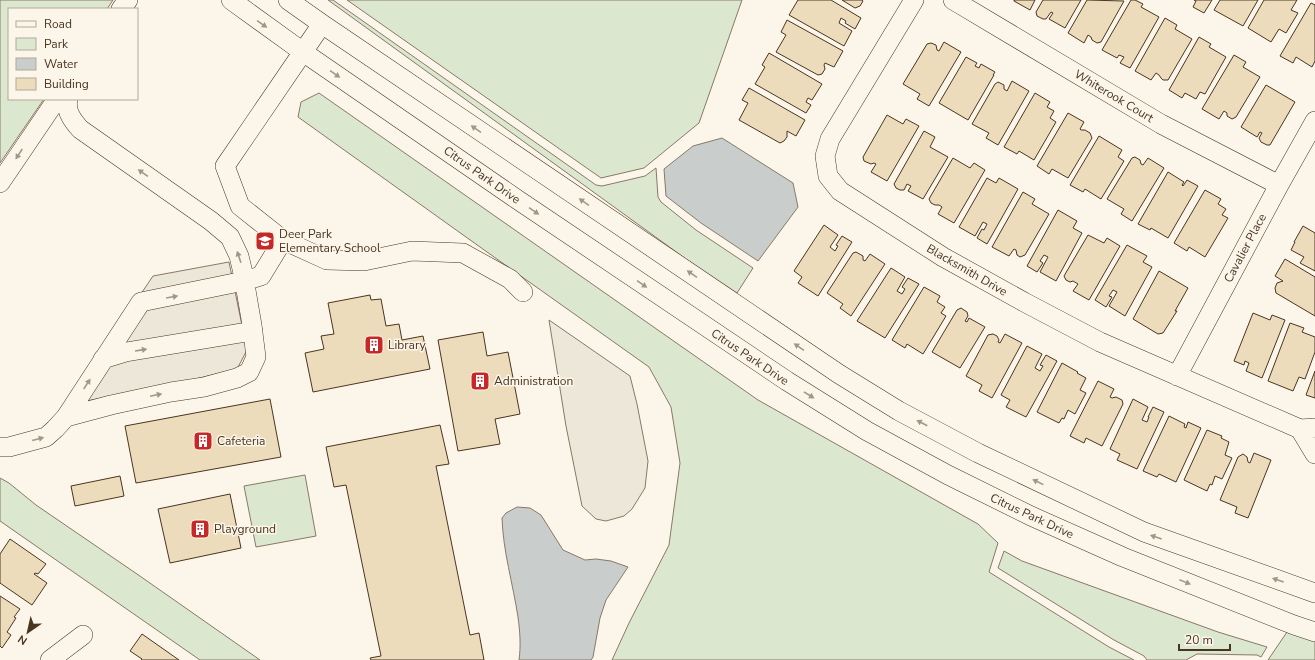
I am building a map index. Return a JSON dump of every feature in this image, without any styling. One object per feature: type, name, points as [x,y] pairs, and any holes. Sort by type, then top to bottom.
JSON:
[{"type":"street","points":[[122,8],[128,0]]},
{"type":"street","name":"Citrus Park Drive","points":[[231,0],[302,52],[709,329],[787,381],[867,431],[948,475],[1031,516],[1130,560],[1315,632]]},
{"type":"street","points":[[288,0],[839,374],[899,411],[978,453],[1144,532],[1315,593]]},
{"type":"street","name":"Blacksmith Drive","points":[[914,0],[830,138],[825,156],[828,176],[840,191],[943,257],[1100,342],[1177,376],[1308,429],[1315,454]]},
{"type":"street","name":"Whiterook Court","points":[[953,0],[1161,124],[1279,185]]},
{"type":"street","points":[[322,24],[225,166],[240,206],[283,240],[327,260],[364,261],[412,251],[463,253],[510,279],[523,292]]},
{"type":"street","points":[[0,183],[56,100]]},
{"type":"street","points":[[66,417],[110,405],[171,392],[204,387],[237,378],[249,372],[256,358],[253,331],[239,256],[230,237],[211,221],[80,129],[71,119],[67,104],[68,100]]},
{"type":"street","points":[[36,130],[51,121],[105,146]]},
{"type":"street","name":"Cavalier Place","points":[[1177,376],[1279,185],[1315,122]]},
{"type":"street","points":[[0,446],[8,447],[46,437],[55,429],[66,417],[141,302],[244,281],[261,276],[283,240]]},
{"type":"street","points":[[103,359],[126,352],[253,331]]},
{"type":"street","points":[[50,660],[83,634]]},
{"type":"green space","points":[[0,0],[113,0],[108,8],[8,8],[8,100],[43,100],[0,163]]},
{"type":"green space","points":[[328,0],[333,0],[596,185],[602,186],[645,176],[656,168],[658,197],[661,202],[696,230],[753,268],[737,293],[686,259]]},
{"type":"green space","points":[[347,0],[742,0],[699,123],[644,168],[601,178]]},
{"type":"green space","points":[[319,93],[758,400],[978,524],[998,543],[989,572],[1109,647],[1134,660],[612,660],[669,545],[680,463],[671,407],[649,367],[298,117],[301,102]]},
{"type":"green space","points":[[305,475],[316,536],[256,547],[244,486]]},
{"type":"green space","points":[[0,478],[9,483],[36,505],[260,660],[200,660],[0,521]]},
{"type":"green space","points":[[1004,551],[1022,561],[1218,632],[1267,647],[1261,657],[1257,655],[1197,654],[1186,660],[1147,660],[1144,656],[1114,640],[998,568]]},
{"type":"green space","points":[[1315,631],[1315,660],[1268,660],[1287,632]]},
{"type":"shaded area","points":[[229,262],[247,350],[237,369],[187,381],[66,405],[153,276]]},
{"type":"shaded area","points":[[549,320],[630,376],[648,461],[645,488],[632,509],[624,516],[606,521],[596,519],[582,506],[566,426]]},
{"type":"water","points":[[722,138],[793,183],[798,207],[758,261],[701,223],[666,196],[664,169],[693,146]]},
{"type":"water","points":[[517,507],[530,508],[541,515],[563,550],[585,560],[596,559],[611,561],[628,567],[606,600],[600,618],[593,657],[591,660],[519,660],[519,623],[506,555],[502,518],[506,513]]},
{"type":"building","points":[[798,0],[831,0],[861,18],[855,29],[845,23],[846,21],[841,18],[839,23],[852,31],[844,46],[789,15]]},
{"type":"building","points":[[842,0],[863,1],[860,6],[855,8]]},
{"type":"building","points":[[1014,0],[1035,0],[1030,10]]},
{"type":"building","points":[[1043,0],[1081,0],[1065,28],[1049,19],[1053,13],[1051,12],[1046,19],[1037,16],[1036,12]]},
{"type":"building","points":[[1087,0],[1124,1],[1101,42],[1097,43],[1088,35],[1084,43],[1068,33]]},
{"type":"building","points":[[1131,0],[1135,0],[1143,4],[1141,7],[1159,17],[1130,68],[1120,63],[1124,57],[1119,55],[1117,58],[1102,50]]},
{"type":"building","points":[[1194,0],[1212,0],[1204,13],[1193,7],[1196,1]]},
{"type":"building","points":[[1220,0],[1258,0],[1243,26],[1214,10]]},
{"type":"building","points":[[1264,0],[1297,0],[1291,10],[1298,13],[1286,33],[1279,29],[1271,42],[1248,28]]},
{"type":"building","points":[[1311,3],[1315,5],[1315,61],[1312,67],[1296,57],[1293,63],[1280,56]]},
{"type":"building","points":[[1165,18],[1177,25],[1175,29],[1192,39],[1168,80],[1163,80],[1156,73],[1151,80],[1135,71]]},
{"type":"building","points":[[787,20],[843,51],[834,67],[825,63],[825,69],[822,74],[818,75],[776,52],[786,35],[781,32]]},
{"type":"building","points":[[1199,37],[1211,44],[1209,47],[1226,57],[1205,94],[1200,92],[1196,99],[1185,93],[1182,98],[1169,90]]},
{"type":"building","points":[[944,42],[961,52],[929,106],[917,99],[920,94],[903,84],[927,44],[931,43],[936,45],[937,50],[939,51]]},
{"type":"building","points":[[769,53],[822,84],[812,100],[808,98],[806,102],[811,105],[806,113],[755,84],[765,67],[762,65]]},
{"type":"building","points":[[1234,55],[1246,62],[1243,67],[1260,77],[1236,117],[1232,119],[1227,116],[1227,113],[1224,111],[1219,119],[1202,109]]},
{"type":"building","points":[[966,57],[977,63],[975,66],[979,68],[981,64],[995,72],[968,120],[939,103]]},
{"type":"building","points":[[1012,81],[1029,91],[998,145],[986,138],[989,133],[972,124],[995,84],[998,82],[1004,85],[1004,89],[1007,91]]},
{"type":"building","points":[[1266,85],[1295,102],[1270,145],[1261,142],[1259,138],[1262,133],[1260,132],[1257,137],[1241,127]]},
{"type":"building","points":[[749,88],[805,120],[796,136],[787,131],[787,137],[780,143],[739,120],[748,103],[742,100]]},
{"type":"building","points":[[1035,93],[1050,102],[1047,107],[1054,111],[1050,118],[1056,122],[1034,160],[1019,151],[1017,154],[1004,147]]},
{"type":"building","points":[[1068,113],[1084,122],[1080,129],[1090,133],[1092,138],[1068,178],[1052,169],[1049,174],[1037,166]]},
{"type":"building","points":[[887,115],[903,124],[906,119],[919,126],[887,181],[871,172],[876,164],[871,164],[864,161],[863,157]]},
{"type":"building","points":[[924,131],[935,137],[930,147],[948,157],[923,199],[908,191],[911,186],[907,184],[904,190],[900,190],[896,188],[894,184]]},
{"type":"building","points":[[1099,136],[1122,150],[1118,157],[1124,161],[1101,199],[1085,189],[1083,192],[1070,185]]},
{"type":"building","points":[[1135,157],[1140,160],[1141,164],[1143,165],[1148,158],[1164,168],[1132,221],[1121,214],[1124,209],[1107,199],[1132,158]]},
{"type":"building","points":[[953,158],[970,168],[974,163],[985,170],[954,223],[938,214],[942,207],[931,203],[929,199]]},
{"type":"building","points":[[1168,172],[1184,182],[1182,185],[1183,186],[1187,180],[1198,186],[1168,238],[1151,228],[1150,230],[1138,224]]},
{"type":"building","points":[[987,178],[996,183],[999,178],[1018,189],[987,244],[977,238],[987,224],[983,222],[975,236],[959,227]]},
{"type":"building","points":[[1205,190],[1221,199],[1218,204],[1226,209],[1222,215],[1228,218],[1205,257],[1189,247],[1187,251],[1174,243]]},
{"type":"building","points":[[1023,192],[1035,199],[1032,204],[1049,214],[1025,255],[1020,257],[1014,249],[1009,256],[992,247]]},
{"type":"building","points":[[1058,210],[1077,221],[1073,228],[1082,233],[1056,281],[1040,272],[1048,257],[1044,255],[1040,261],[1043,263],[1037,272],[1027,266]]},
{"type":"building","points":[[824,225],[838,235],[830,247],[835,251],[838,246],[836,245],[842,236],[852,242],[818,296],[798,283],[802,277],[794,271]]},
{"type":"building","points":[[1303,226],[1315,233],[1315,271],[1300,263],[1304,257],[1291,250]]},
{"type":"building","points":[[1088,235],[1104,243],[1107,238],[1120,246],[1089,300],[1073,291],[1078,284],[1073,281],[1070,282],[1066,280],[1064,276]]},
{"type":"building","points":[[1127,245],[1147,256],[1143,262],[1152,267],[1125,316],[1109,306],[1117,292],[1113,290],[1109,296],[1112,297],[1106,307],[1095,300]]},
{"type":"building","points":[[856,252],[863,256],[863,260],[865,261],[870,254],[885,264],[851,316],[840,308],[843,304],[827,293],[853,253]]},
{"type":"building","points":[[1285,259],[1315,277],[1315,316],[1276,293],[1275,288],[1277,283],[1283,281],[1275,276]]},
{"type":"building","points":[[891,268],[905,277],[897,291],[902,294],[905,289],[902,287],[908,278],[919,284],[885,338],[857,321]]},
{"type":"building","points":[[1159,271],[1188,288],[1175,311],[1177,311],[1163,333],[1158,334],[1133,319]]},
{"type":"building","points":[[924,287],[940,296],[937,302],[945,307],[941,313],[946,316],[923,354],[907,344],[905,348],[892,340]]},
{"type":"building","name":"Library","points":[[370,295],[371,300],[381,299],[386,326],[399,324],[402,340],[423,336],[430,369],[313,392],[305,353],[324,349],[321,336],[334,334],[328,303]]},
{"type":"building","points":[[961,308],[967,312],[968,316],[965,321],[967,322],[969,318],[985,327],[960,368],[932,352],[957,310]]},
{"type":"building","points":[[1253,313],[1270,320],[1272,315],[1285,320],[1262,378],[1246,371],[1249,363],[1245,361],[1244,365],[1234,361]]},
{"type":"building","points":[[1290,323],[1304,328],[1302,332],[1315,337],[1315,352],[1305,379],[1299,377],[1293,391],[1268,381]]},
{"type":"building","name":"Administration","points":[[483,332],[487,356],[508,352],[520,414],[495,419],[500,444],[458,451],[438,340]]},
{"type":"building","points":[[993,334],[997,336],[999,340],[998,342],[1000,343],[1005,334],[1022,343],[992,398],[979,391],[982,385],[966,376],[988,335]]},
{"type":"building","points":[[1027,346],[1042,354],[1035,368],[1040,371],[1043,366],[1040,365],[1046,355],[1057,361],[1026,417],[1006,407],[1010,400],[1001,395]]},
{"type":"building","points":[[1062,363],[1086,378],[1080,390],[1086,393],[1075,414],[1068,410],[1064,419],[1062,418],[1059,423],[1037,412]]},
{"type":"building","points":[[1315,371],[1315,398],[1306,395]]},
{"type":"building","points":[[1098,381],[1114,389],[1110,397],[1116,397],[1122,400],[1123,404],[1102,446],[1086,438],[1084,443],[1070,436]]},
{"type":"building","name":"Cafeteria","points":[[270,399],[281,457],[136,483],[125,426]]},
{"type":"building","points":[[1133,399],[1148,407],[1142,420],[1147,422],[1153,407],[1164,412],[1137,469],[1117,460],[1120,454],[1110,449]]},
{"type":"building","points":[[1169,416],[1185,424],[1184,427],[1186,428],[1188,422],[1201,428],[1176,482],[1159,474],[1157,477],[1143,471]]},
{"type":"building","points":[[440,425],[449,464],[436,466],[470,635],[479,633],[484,660],[371,660],[370,658],[381,656],[346,485],[334,487],[326,447]]},
{"type":"building","points":[[1207,430],[1222,436],[1221,438],[1229,442],[1225,455],[1232,458],[1222,479],[1215,476],[1212,485],[1210,484],[1207,491],[1184,480]]},
{"type":"building","points":[[1254,453],[1271,460],[1248,518],[1235,513],[1237,507],[1220,500],[1238,457],[1243,454],[1247,457],[1248,462],[1250,463]]},
{"type":"building","points":[[120,476],[124,496],[75,506],[71,486]]},
{"type":"building","name":"Playground","points":[[230,494],[241,548],[170,563],[158,509]]},
{"type":"building","points":[[10,539],[46,564],[38,574],[34,574],[47,583],[32,605],[0,583],[0,554]]},
{"type":"building","points":[[0,596],[20,609],[14,617],[16,618],[7,632],[11,635],[2,648],[0,646]]},
{"type":"building","points":[[142,634],[179,660],[141,660],[142,659],[130,651]]},
{"type":"place","name":"Deer Park Elementary School","points":[[265,241]]},
{"type":"place","name":"Library","points":[[374,345]]},
{"type":"place","name":"Administration","points":[[480,381]]},
{"type":"place","name":"Cafeteria","points":[[203,441]]},
{"type":"place","name":"Playground","points":[[200,529]]}]
